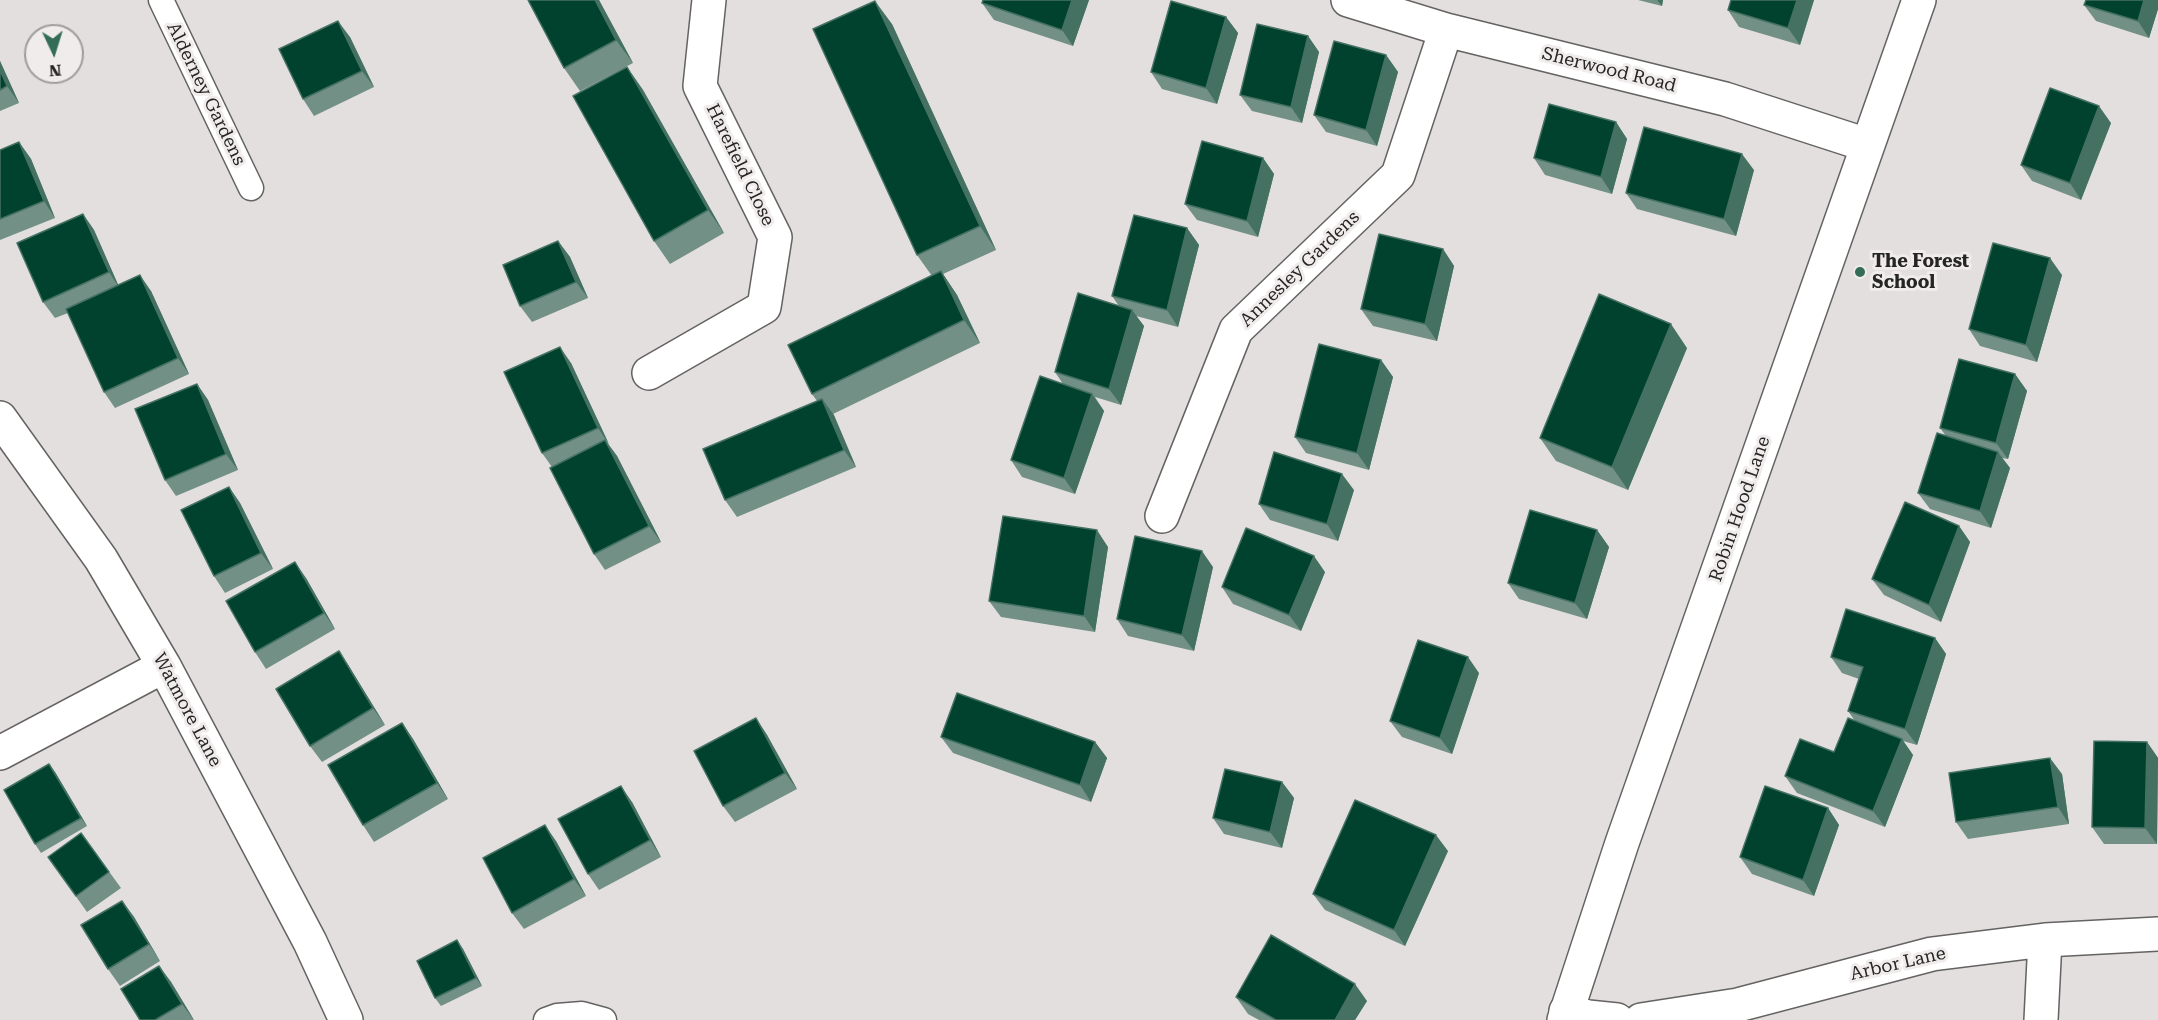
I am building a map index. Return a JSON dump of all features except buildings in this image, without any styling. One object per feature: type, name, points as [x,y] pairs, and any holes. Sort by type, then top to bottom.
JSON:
[{"type":"street","name":"Harefield Close","points":[[649,373],[764,307],[775,237],[700,86],[709,0]]},
{"type":"street","name":"Sherwood Road","points":[[1348,0],[1446,30],[1725,99],[1867,145]]},
{"type":"street","name":"Robin Hood Lane","points":[[1565,1016],[1919,0]]},
{"type":"street","name":"Annesley Gardens","points":[[1162,516],[1236,330],[1398,175],[1446,30]]},
{"type":"street","name":"Watmore Lane","points":[[0,418],[101,559],[164,666],[310,942],[346,1020]]},
{"type":"street","points":[[0,753],[164,666]]},
{"type":"street","name":"Arbor Lane","points":[[1641,1020],[1738,1005],[1932,954],[2045,940],[2158,934]]},
{"type":"street","points":[[2042,1020],[2045,940]]},
{"type":"street","points":[[1565,1016],[1617,1020]]},
{"type":"lane","name":"Alderney Gardens","points":[[161,0],[251,188]]},
{"type":"lane","points":[[546,1020],[556,1016],[582,1014],[604,1020]]},
{"type":"place","name":"The Forest School","points":[[1860,272]]}]
